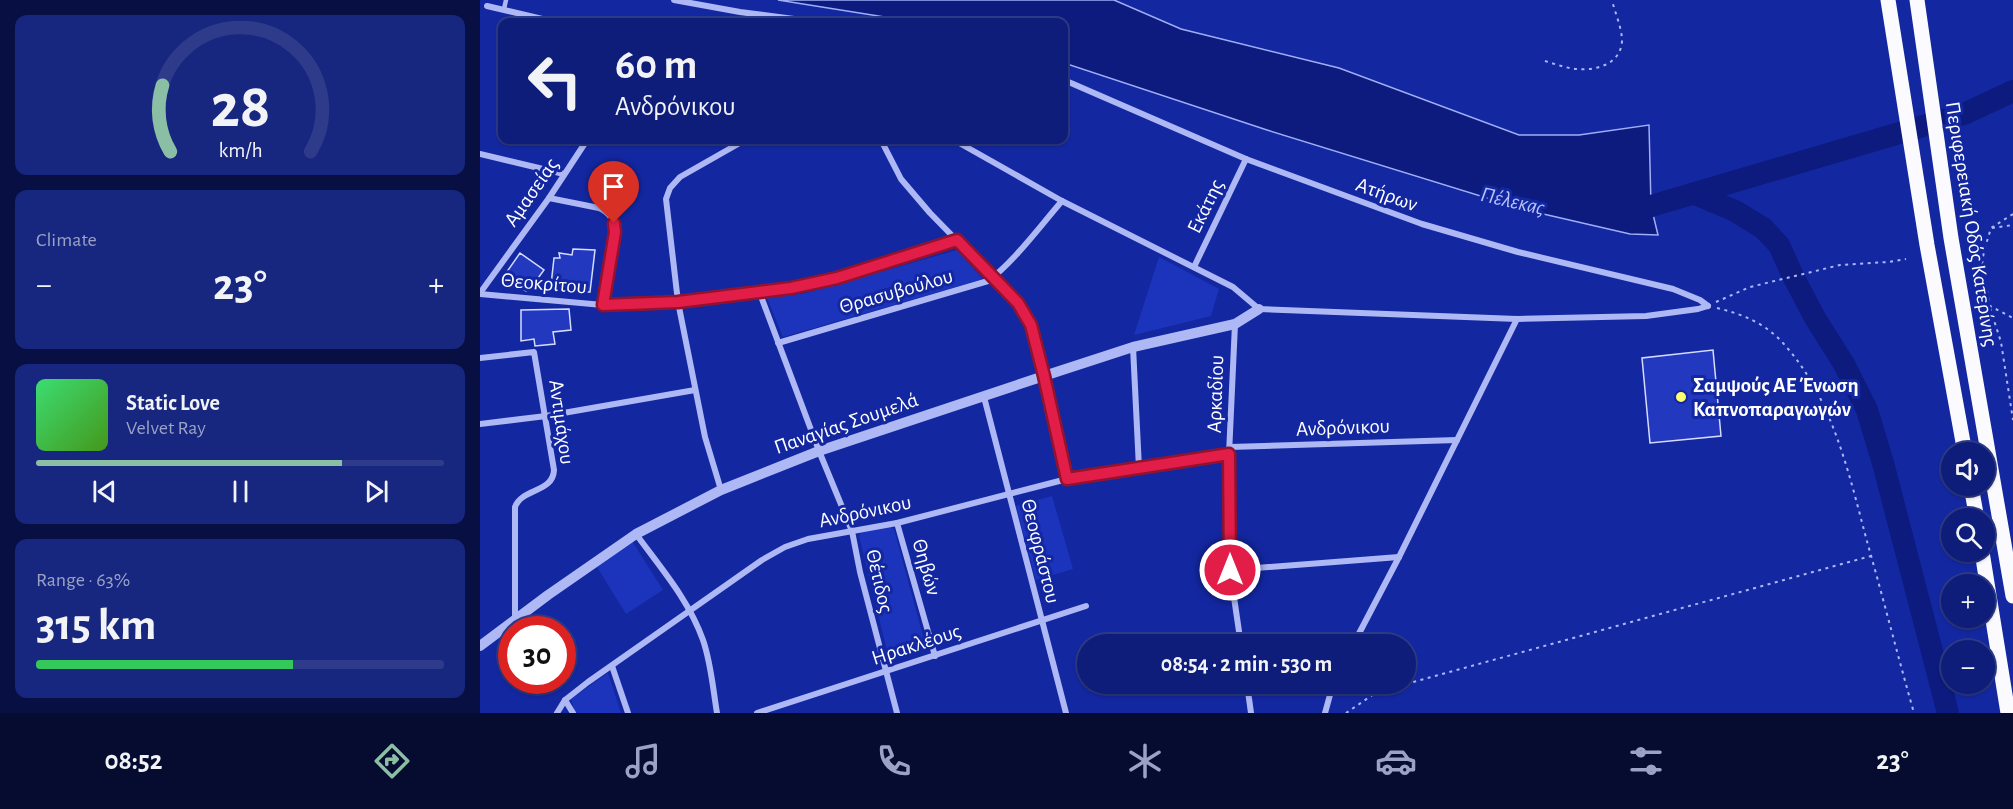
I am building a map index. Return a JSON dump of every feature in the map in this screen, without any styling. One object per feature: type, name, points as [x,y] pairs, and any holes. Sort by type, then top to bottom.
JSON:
[{"type":"main road","name":"Περιφερειακή Οδός Κατερίνης","points":[[1917,0],[1952,238],[2013,596]]},
{"type":"main road","points":[[1889,5],[1927,244],[1963,442]]},
{"type":"main road","points":[[1984,562],[2008,713]]},
{"type":"street","points":[[674,0],[786,18]]},
{"type":"street","points":[[488,6],[539,18]]},
{"type":"street","name":"Ατήρων","points":[[1068,82],[1246,159],[1422,224],[1518,252],[1673,289],[1694,297],[1708,306]]},
{"type":"street","name":"Αμασείας","points":[[480,293],[549,198],[584,144]]},
{"type":"street","points":[[721,490],[712,467],[678,302],[666,199],[670,188],[680,177],[738,144]]},
{"type":"street","points":[[883,144],[901,179],[1018,303],[1031,325],[1067,479]]},
{"type":"street","points":[[961,144],[1062,201],[1233,287],[1259,309],[1517,319],[1646,316],[1708,306]]},
{"type":"street","points":[[480,154],[564,174]]},
{"type":"street","name":"Εκάτης","points":[[1194,267],[1246,159]]},
{"type":"street","points":[[549,198],[599,208],[611,217],[615,232],[603,305]]},
{"type":"street","name":"Θρασυβούλου","points":[[778,343],[978,285],[993,277],[1062,201]]},
{"type":"street","name":"Θεοκρίτου","points":[[480,293],[603,305],[678,302],[791,288],[837,278],[957,240]]},
{"type":"street","name":"Θέτιδος","points":[[759,291],[819,451],[852,531],[860,572],[897,713]]},
{"type":"street","name":"Παναγίας Σουμελά","points":[[521,616],[636,534],[721,490],[819,451],[1044,376],[1133,348],[1234,324],[1259,309]]},
{"type":"street","points":[[1359,634],[1517,319]]},
{"type":"street","name":"Αρκαδίου","points":[[1234,324],[1229,451],[1230,570],[1239,634]]},
{"type":"street","points":[[1133,348],[1139,468]]},
{"type":"street","name":"Αντιμάχου","points":[[480,357],[534,352],[554,475],[544,487],[517,501],[514,513],[515,616]]},
{"type":"street","points":[[480,424],[546,416],[695,390]]},
{"type":"street","name":"Θεοφράστου","points":[[984,397],[1066,713]]},
{"type":"street","name":"Ανδρόνικου","points":[[557,713],[565,700],[762,560],[785,547],[808,540],[897,522],[1067,479],[1229,451],[1457,441]]},
{"type":"street","name":"Θηβών","points":[[897,522],[935,656]]},
{"type":"street","points":[[636,534],[690,612],[703,641],[717,713]]},
{"type":"street","points":[[1230,570],[1399,557]]},
{"type":"street","name":"Ηρακλέους","points":[[757,713],[1086,606]]},
{"type":"street","name":"Παναγίας Σουμελά","points":[[480,646],[498,633]]},
{"type":"street","points":[[612,666],[628,713]]},
{"type":"street","points":[[1248,694],[1251,713]]},
{"type":"street","points":[[1325,713],[1330,694]]},
{"type":"street","points":[[565,700],[573,713]]},
{"type":"lane","points":[[504,9],[506,0]]},
{"type":"path","points":[[1545,61],[1576,69],[1597,68],[1619,56],[1622,40],[1612,0]]},
{"type":"path","points":[[2013,214],[1990,228],[1982,264],[1990,306],[2001,342],[2013,420]]},
{"type":"path","points":[[1990,228],[2013,225]]},
{"type":"path","points":[[1708,306],[1750,287],[1840,265],[1906,259]]},
{"type":"path","points":[[1708,306],[1758,322],[1780,340],[1803,368],[1814,386],[1839,445],[1914,713]]},
{"type":"path","points":[[1990,306],[2013,318]]},
{"type":"path","points":[[1346,713],[1377,692],[1871,556]]},
{"type":"shaded area","points":[[957,250],[983,279],[783,337],[767,298],[806,293]]},
{"type":"shaded area","points":[[1159,257],[1219,289],[1211,316],[1134,335]]},
{"type":"shaded area","points":[[1052,496],[1073,569],[1036,580],[1016,506]]},
{"type":"shaded area","points":[[889,526],[894,529],[926,647],[925,650],[891,660],[859,536],[861,532]]},
{"type":"shaded area","points":[[632,541],[663,590],[626,614],[597,567]]},
{"type":"shaded area","points":[[608,673],[621,713],[575,713],[571,699]]},
{"type":"water","points":[[778,0],[1114,0],[1181,29],[1339,68],[1519,135],[1579,135],[1649,125],[1651,206],[1658,235],[1630,234],[1526,210],[1267,130],[1068,64],[1068,18],[891,18]]},
{"type":"building","points":[[573,249],[595,250],[590,292],[565,292],[565,285],[551,285],[554,258],[560,258],[559,253],[572,255]]},
{"type":"building","points":[[520,253],[544,270],[526,291],[504,276]]},
{"type":"building","points":[[569,309],[571,330],[553,332],[555,344],[535,346],[534,339],[521,341],[521,310]]},
{"type":"building","name":"Σαμψούς ΑΕ Ένωση Καπνοπαραγωγών","points":[[1713,350],[1721,436],[1650,443],[1642,358]]},
{"type":"waterway","name":"Πέλεκας","points":[[1623,213],[1632,214],[1651,206],[1964,114],[2013,91]]},
{"type":"waterway","points":[[1695,194],[1735,211],[1763,228],[1779,245],[1815,318],[1844,364],[1867,410],[1948,713]]},
{"type":"place","name":"Σαμψούς ΑΕ Ένωση Καπνοπαραγωγών","points":[[1681,397]]},
{"type":"route","points":[[614,223],[615,232],[603,305],[678,302],[791,288],[837,278],[957,240],[1018,303],[1031,325],[1067,479],[1229,454],[1230,570]]}]
